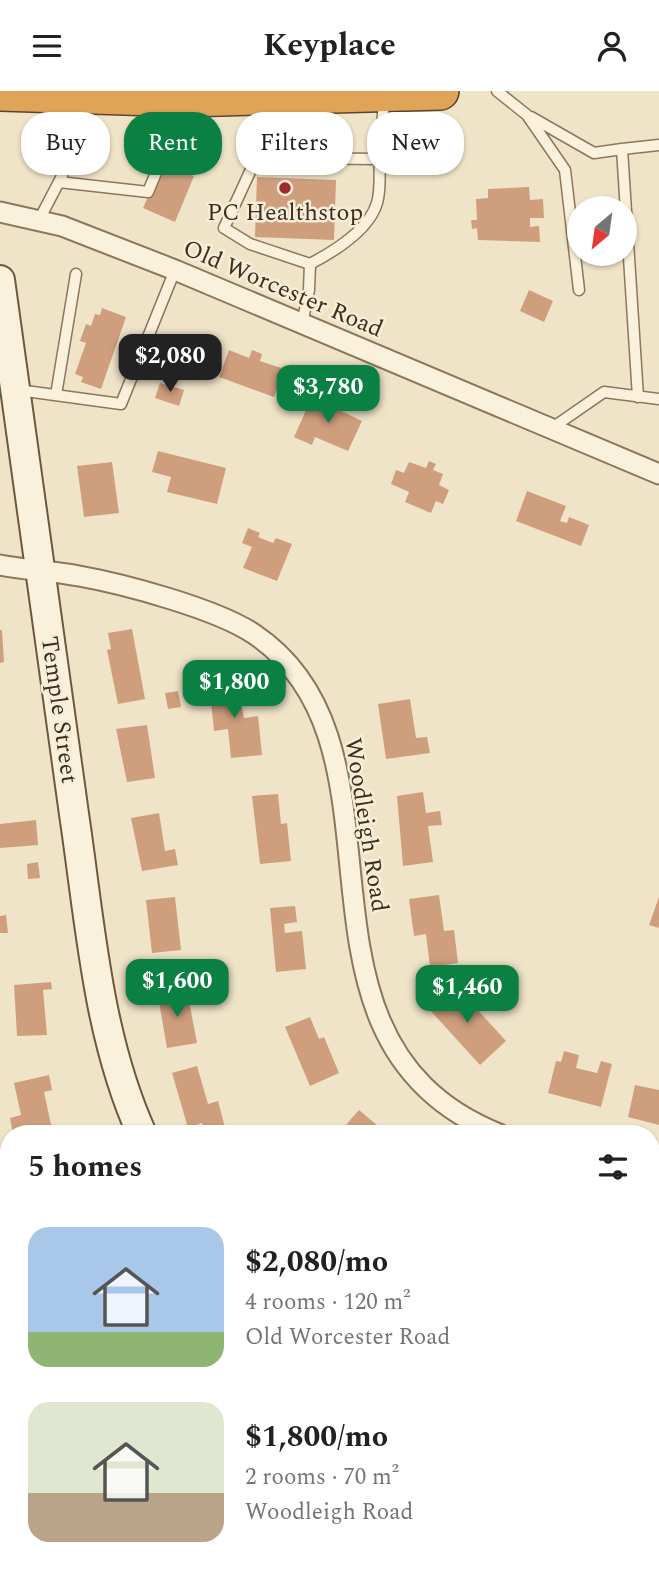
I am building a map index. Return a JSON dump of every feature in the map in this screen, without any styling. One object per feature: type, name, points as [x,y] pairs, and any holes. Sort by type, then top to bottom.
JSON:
[{"type":"highway","points":[[0,92],[62,96],[273,98],[440,91]]},
{"type":"street","name":"Old Worcester Road","points":[[0,212],[39,220],[175,270],[659,474]]},
{"type":"street","name":"Temple Street","points":[[0,280],[9,386],[99,983],[122,1085],[138,1125]]},
{"type":"street","name":"Woodleigh Road","points":[[0,565],[100,580],[217,615],[253,633],[277,651],[295,672],[309,692],[330,743],[364,969],[379,1023],[391,1046],[424,1089],[462,1117],[479,1125]]},
{"type":"lane","points":[[497,91],[527,115],[594,153],[659,145]]},
{"type":"lane","points":[[383,112],[384,93]]},
{"type":"lane","points":[[39,220],[62,176],[62,96]]},
{"type":"lane","points":[[59,182],[148,193],[186,98]]},
{"type":"lane","points":[[273,98],[273,112]]},
{"type":"lane","points":[[527,115],[565,170],[579,290]]},
{"type":"lane","points":[[622,149],[638,397]]},
{"type":"lane","points":[[249,175],[224,229],[250,244],[310,264],[335,251],[357,233],[377,204],[379,175]]},
{"type":"lane","points":[[302,324],[309,290],[310,264]]},
{"type":"lane","points":[[9,386],[121,404],[175,270]]},
{"type":"lane","points":[[56,395],[76,274]]},
{"type":"lane","points":[[552,429],[604,392],[659,399]]},
{"type":"building","points":[[158,175],[194,176],[175,222],[143,208]]},
{"type":"building","points":[[257,177],[336,180],[334,240],[255,237]]},
{"type":"building","points":[[529,187],[530,200],[543,199],[544,218],[530,218],[530,227],[539,226],[540,242],[478,240],[477,228],[472,229],[471,220],[477,220],[476,199],[488,198],[488,189]]},
{"type":"building","points":[[529,290],[553,301],[544,322],[520,311]]},
{"type":"building","points":[[102,308],[126,317],[101,389],[81,382],[83,377],[75,374],[86,343],[80,341],[86,324],[91,326],[95,314],[100,315]]},
{"type":"building","points":[[229,350],[249,358],[252,350],[262,354],[260,361],[284,369],[274,397],[219,377]]},
{"type":"building","points":[[160,383],[184,390],[179,406],[155,398]]},
{"type":"building","points":[[312,397],[362,421],[348,451],[315,437],[312,445],[294,437]]},
{"type":"building","points":[[158,451],[226,468],[217,504],[167,492],[171,477],[152,472]]},
{"type":"building","points":[[429,461],[436,464],[433,470],[443,474],[439,485],[449,490],[443,504],[436,501],[431,513],[405,502],[409,492],[391,484],[396,470],[404,473],[409,462],[426,468]]},
{"type":"building","points":[[112,462],[119,513],[84,517],[77,466]]},
{"type":"building","points":[[527,491],[566,506],[560,521],[567,523],[569,517],[589,525],[581,546],[516,521]]},
{"type":"building","points":[[248,528],[260,533],[258,537],[273,543],[276,538],[292,544],[277,581],[243,568],[252,547],[242,543]]},
{"type":"building","points":[[132,629],[145,699],[118,704],[107,650],[111,649],[108,633]]},
{"type":"building","points":[[0,630],[4,662],[0,663]]},
{"type":"building","points":[[236,679],[244,718],[258,716],[262,755],[231,758],[228,729],[214,731],[209,682]]},
{"type":"building","points":[[178,691],[181,707],[168,709],[165,693]]},
{"type":"building","points":[[410,699],[416,738],[427,737],[430,753],[386,759],[378,704]]},
{"type":"building","points":[[147,725],[155,778],[127,782],[116,729]]},
{"type":"building","points":[[423,792],[426,813],[440,811],[442,825],[428,826],[433,862],[403,866],[397,796]]},
{"type":"building","points":[[278,794],[281,824],[287,823],[291,861],[260,864],[252,796]]},
{"type":"building","points":[[159,813],[165,851],[175,849],[178,865],[142,871],[131,818]]},
{"type":"building","points":[[36,820],[38,845],[0,848],[0,824]]},
{"type":"building","points":[[38,862],[40,878],[28,879],[27,864]]},
{"type":"building","points":[[439,895],[444,931],[454,930],[458,963],[430,967],[426,934],[414,936],[409,899]]},
{"type":"building","points":[[175,897],[181,950],[152,953],[146,900]]},
{"type":"building","points":[[659,897],[659,928],[649,925]]},
{"type":"building","points":[[295,906],[297,922],[284,924],[285,933],[302,931],[306,969],[276,972],[270,908]]},
{"type":"building","points":[[6,915],[8,933],[0,933],[0,916]]},
{"type":"building","points":[[51,982],[52,989],[43,990],[47,1035],[17,1036],[14,985]]},
{"type":"building","points":[[455,985],[506,1041],[480,1065],[429,1009]]},
{"type":"building","points":[[187,990],[197,1043],[167,1048],[158,996]]},
{"type":"building","points":[[310,1017],[319,1039],[324,1037],[339,1073],[310,1086],[285,1027]]},
{"type":"building","points":[[564,1051],[579,1055],[576,1068],[597,1073],[601,1061],[612,1064],[601,1107],[548,1093],[556,1061],[561,1062]]},
{"type":"building","points":[[197,1066],[208,1104],[218,1101],[224,1125],[187,1125],[172,1073]]},
{"type":"building","points":[[49,1075],[52,1090],[44,1092],[51,1125],[11,1125],[10,1118],[21,1115],[14,1083]]},
{"type":"building","points":[[635,1085],[659,1090],[659,1125],[628,1117]]},
{"type":"building","points":[[359,1110],[377,1125],[346,1125]]},
{"type":"place","name":"PC Healthstop","points":[[285,188]]}]
